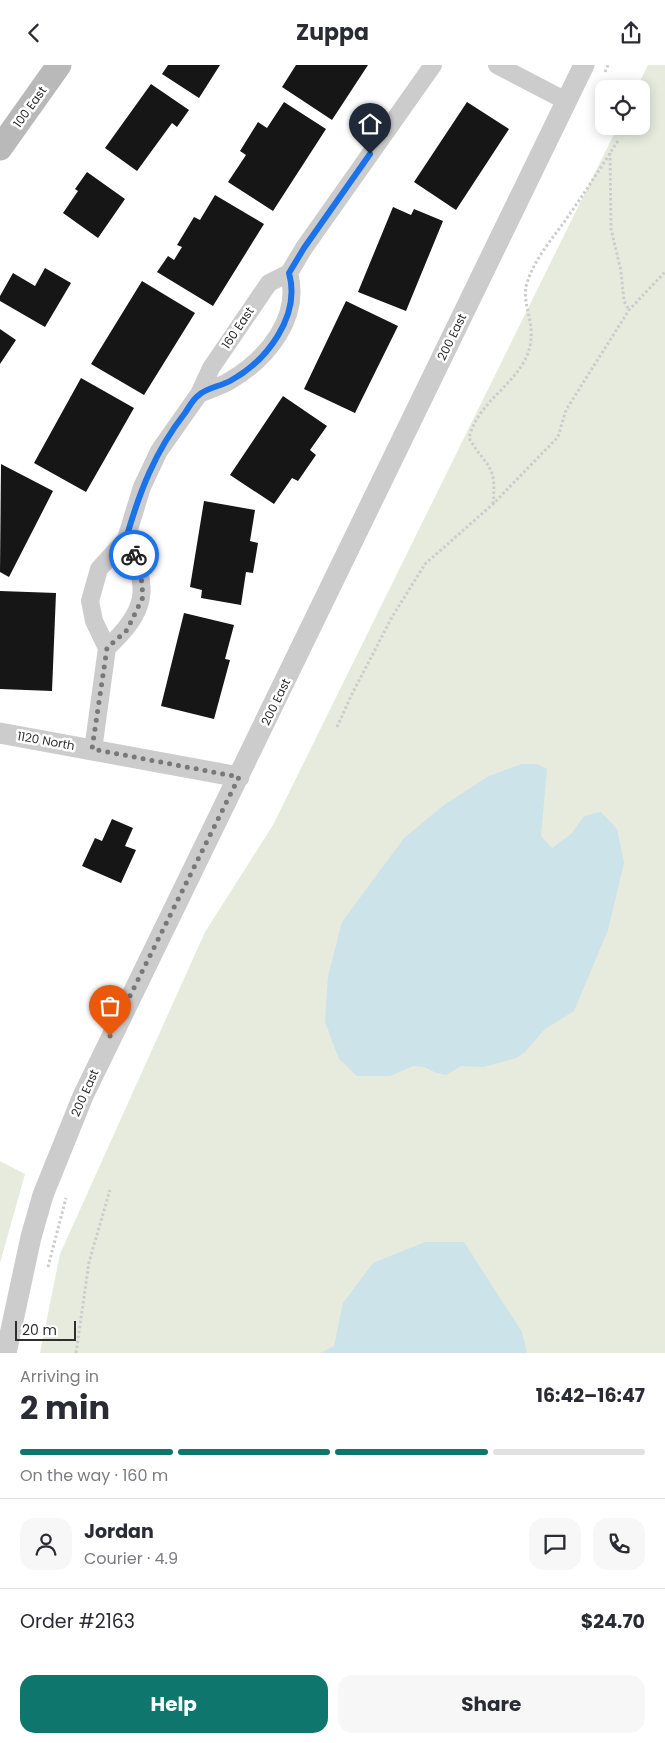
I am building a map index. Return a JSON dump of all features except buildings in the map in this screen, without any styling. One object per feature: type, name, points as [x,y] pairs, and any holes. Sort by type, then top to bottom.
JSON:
[{"type":"main road","name":"100 East","points":[[0,148],[59,65]]},
{"type":"street","name":"160 East","points":[[107,648],[94,621],[90,601],[99,569],[126,539],[142,487],[159,451],[199,394],[211,368],[269,283],[289,273],[304,248],[433,65]]},
{"type":"street","points":[[497,65],[566,101]]},
{"type":"street","name":"200 East","points":[[6,1353],[31,1237],[57,1156],[110,1036],[239,777],[584,65]]},
{"type":"street","points":[[199,394],[230,381],[255,363],[272,345],[291,307],[293,288],[289,273]]},
{"type":"street","points":[[92,749],[107,648],[127,630],[143,597],[141,575],[126,539]]},
{"type":"street","name":"1120 North","points":[[0,733],[239,777]]},
{"type":"path","points":[[604,73],[608,65]]},
{"type":"path","points":[[493,504],[494,479],[489,463],[476,450],[469,438],[472,425],[524,361],[532,343],[532,327],[526,296],[527,281],[550,242],[619,139]]},
{"type":"path","points":[[610,152],[612,229],[621,271],[624,301],[629,310]]},
{"type":"path","points":[[337,727],[354,689],[410,585],[425,564],[493,504],[558,437],[566,410],[629,310],[665,272]]},
{"type":"path","points":[[76,1353],[89,1261],[110,1190]]},
{"type":"path","points":[[47,1270],[69,1192]]},
{"type":"shaded area","points":[[648,65],[665,65],[665,1353],[40,1353],[60,1254],[205,932],[273,825],[614,135],[650,135],[650,80],[640,80]]},
{"type":"shaded area","points":[[0,1161],[25,1174],[0,1263]]},
{"type":"water","points":[[522,764],[537,764],[547,769],[541,836],[552,848],[571,834],[584,816],[601,812],[617,829],[624,863],[608,930],[574,1011],[544,1030],[525,1052],[516,1058],[483,1067],[461,1066],[446,1075],[425,1067],[413,1066],[390,1076],[357,1076],[339,1059],[325,1022],[328,976],[342,922],[404,838],[444,805],[489,776]]},
{"type":"water","points":[[425,1242],[464,1242],[522,1332],[527,1353],[320,1353],[334,1346],[343,1303],[373,1263]]},
{"type":"way so far","points":[[110,1036],[239,777],[92,749],[107,648],[127,630],[143,597],[141,575],[134,555]]},
{"type":"route","points":[[134,555],[126,539],[142,487],[159,451],[178,421],[199,394],[230,381],[255,363],[272,345],[284,325],[291,307],[293,288],[289,273],[304,248],[370,154]]}]
